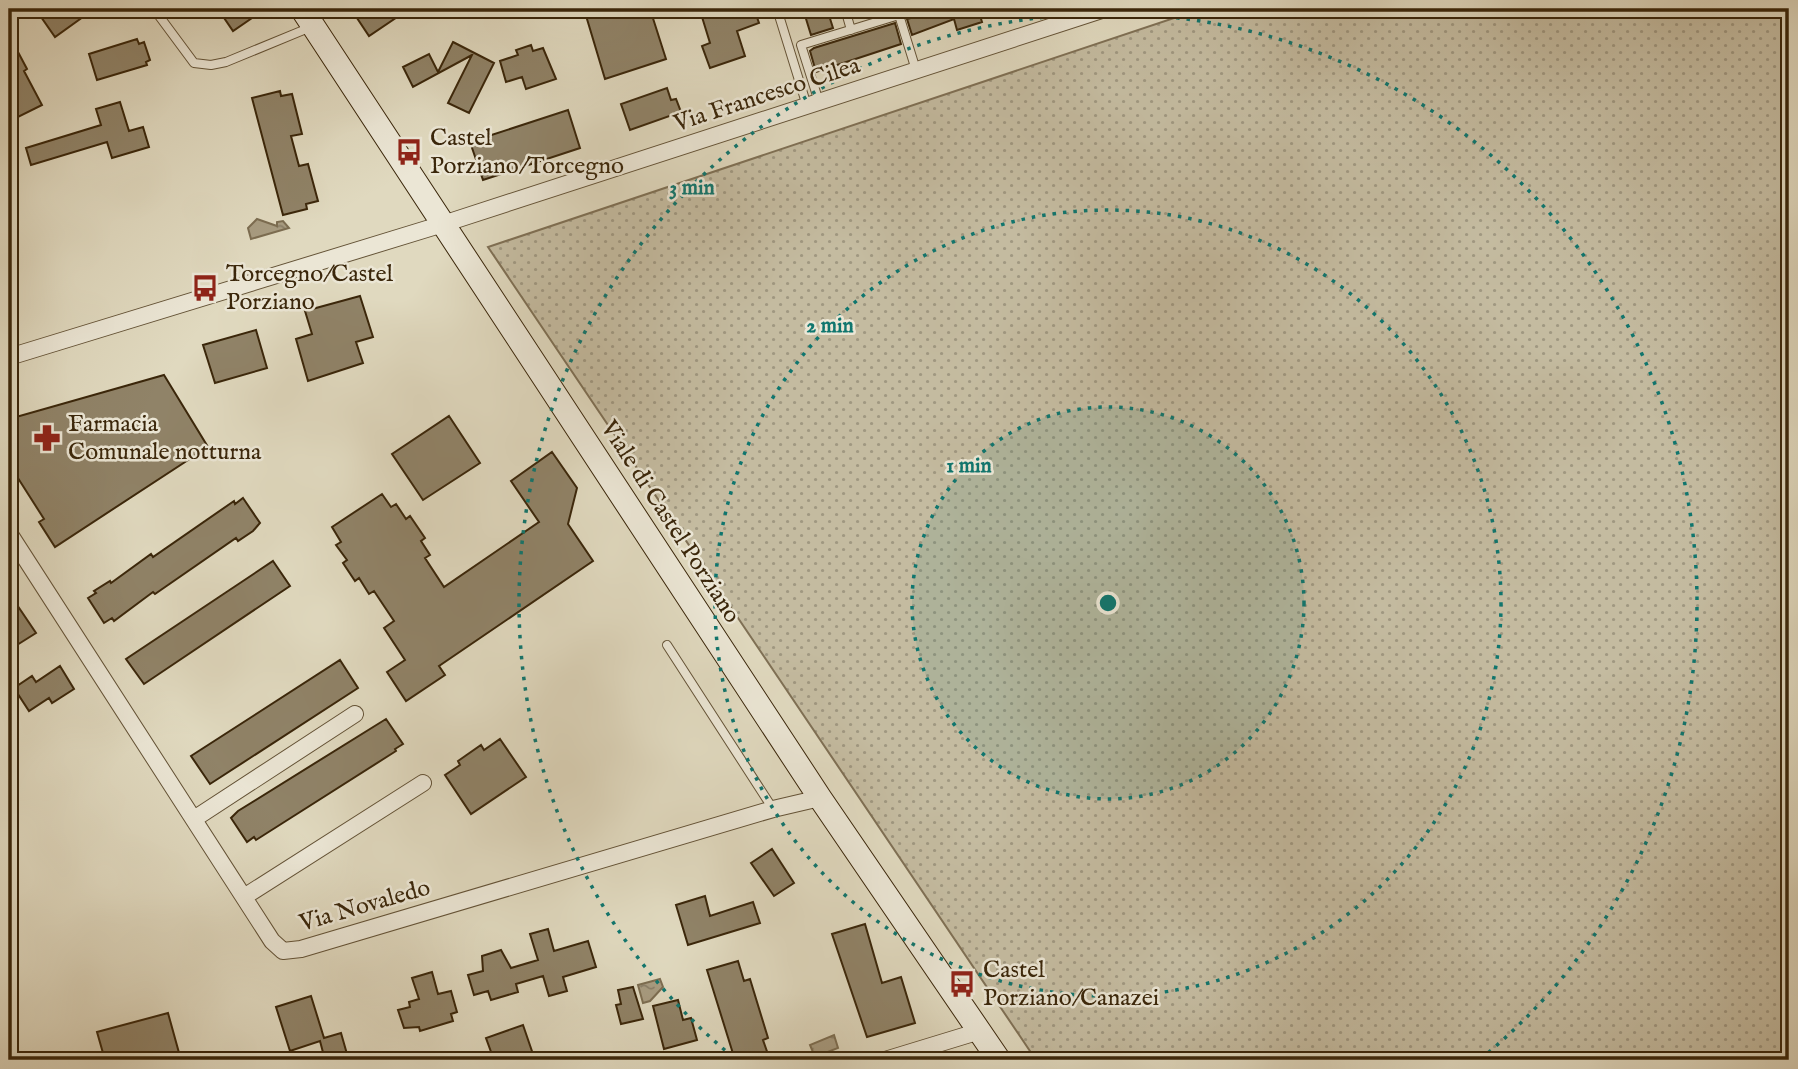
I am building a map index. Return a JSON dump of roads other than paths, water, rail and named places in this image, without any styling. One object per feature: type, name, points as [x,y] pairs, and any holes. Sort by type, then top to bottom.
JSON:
[{"type":"street","name":"Via Francesco Cilea","points":[[9,357],[443,224],[1105,9]]},
{"type":"street","name":"Viale di Castel Porziano","points":[[308,17],[820,798],[999,1060]]},
{"type":"street","name":"Via Novaledo","points":[[9,533],[274,945],[283,951],[296,950],[773,809],[820,798]]},
{"type":"street","points":[[194,819],[355,715]]},
{"type":"street","points":[[244,897],[423,783]]},
{"type":"street","points":[[885,1060],[980,1031]]},
{"type":"lane","points":[[154,9],[194,63],[211,65],[226,62],[308,17]]},
{"type":"lane","points":[[777,9],[813,104]]},
{"type":"lane","points":[[845,9],[851,30]]},
{"type":"lane","points":[[813,104],[801,45],[899,15],[916,70]]},
{"type":"lane","points":[[667,645],[773,809]]},
{"type":"water","points":[[257,219],[277,226],[277,222],[283,221],[289,228],[251,239],[248,228]]},
{"type":"water","points":[[660,979],[663,987],[650,1001],[643,1003],[638,985]]},
{"type":"water","points":[[834,1035],[838,1048],[815,1057],[810,1045]]},
{"type":"place","name":"Castel Porziano/Torcegno","points":[[409,152]]},
{"type":"place","name":"Torcegno/Castel Porziano","points":[[205,288]]},
{"type":"place","name":"Farmacia Comunale notturna","points":[[47,438]]},
{"type":"place","name":"Castel Porziano/Canazei","points":[[962,984]]}]
